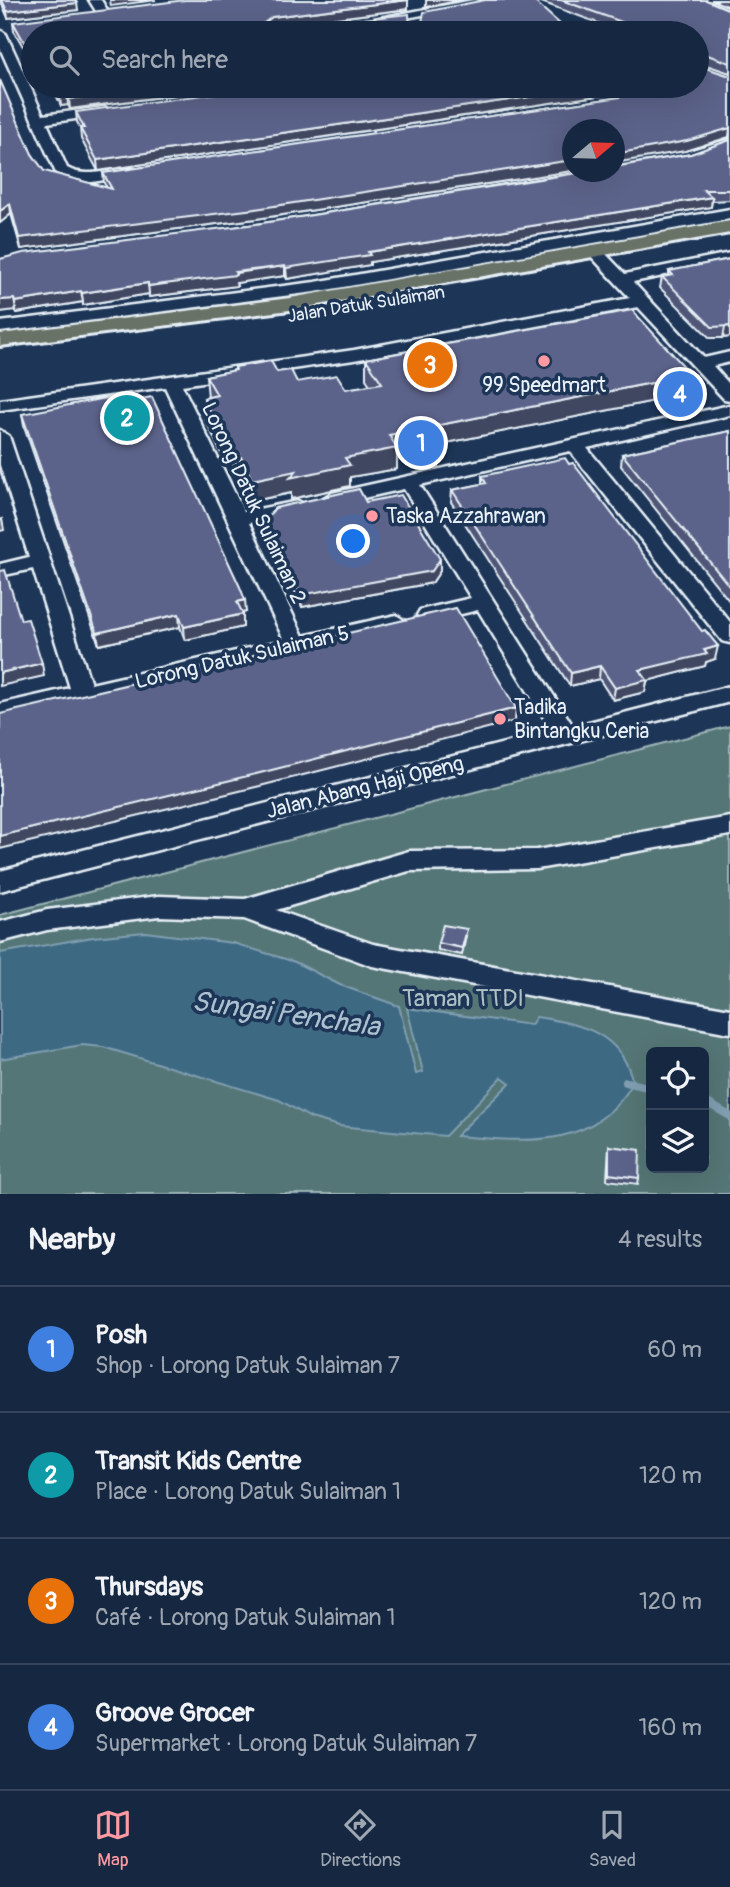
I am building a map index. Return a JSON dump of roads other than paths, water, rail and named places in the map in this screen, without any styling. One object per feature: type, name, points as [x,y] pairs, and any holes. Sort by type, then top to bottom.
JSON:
[{"type":"main road","name":"Jalan Datuk Sulaiman","points":[[0,354],[300,315],[601,258],[730,228]]},
{"type":"main road","name":"Jalan Datuk Sulaiman","points":[[0,340],[195,309],[730,243]]},
{"type":"street","points":[[96,0],[103,13]]},
{"type":"street","points":[[369,21],[495,0]]},
{"type":"street","points":[[0,34],[21,81]]},
{"type":"street","points":[[15,67],[21,66]]},
{"type":"street","points":[[28,98],[61,170],[71,178],[88,179],[140,171]]},
{"type":"street","points":[[38,120],[118,110]]},
{"type":"street","name":"Jalan Datuk Sulaiman","points":[[0,327],[195,309],[730,214]]},
{"type":"street","points":[[601,258],[730,395]]},
{"type":"street","points":[[621,280],[730,258]]},
{"type":"street","points":[[0,405],[354,355],[642,301]]},
{"type":"street","points":[[700,363],[730,358]]},
{"type":"street","name":"Lorong Datuk Sulaiman 2","points":[[171,380],[297,645]]},
{"type":"street","points":[[236,520],[730,410]]},
{"type":"street","points":[[0,436],[83,693]]},
{"type":"street","points":[[575,445],[730,636]]},
{"type":"street","points":[[409,482],[567,736]]},
{"type":"street","points":[[0,570],[40,561]]},
{"type":"street","name":"Lorong Datuk Sulaiman 5","points":[[0,712],[484,602]]},
{"type":"street","name":"Jalan Abang Haji Openg","points":[[0,881],[730,694]]},
{"type":"street","points":[[245,909],[410,861],[446,856],[507,862],[564,856],[654,837],[730,826]]},
{"type":"street","points":[[0,932],[47,920],[159,906],[245,909],[372,955],[730,1021]]},
{"type":"water","points":[[145,932],[233,943],[295,962],[340,985],[399,1006],[416,1074],[423,1072],[407,1008],[531,1025],[536,1017],[583,1027],[609,1041],[619,1052],[633,1083],[616,1105],[598,1121],[577,1131],[555,1137],[507,1140],[456,1136],[510,1083],[502,1077],[445,1136],[339,1126],[311,1118],[279,1100],[103,1047],[82,1045],[0,1059],[0,953],[93,937]]},
{"type":"waterway","name":"Sungai Penchala","points":[[626,1082],[646,1087]]},
{"type":"waterway","name":"Sungai Penchala","points":[[709,1104],[730,1116]]},
{"type":"place","name":"99 Speedmart","points":[[544,361]]},
{"type":"place","name":"Thursdays","points":[[430,365]]},
{"type":"place","name":"Groove Grocer","points":[[680,394]]},
{"type":"place","name":"Transit Kids Centre","points":[[127,418]]},
{"type":"place","name":"Posh","points":[[421,443]]},
{"type":"place","name":"Taska Azzahrawan","points":[[372,516]]},
{"type":"place","name":"Tadika Bintangku Ceria","points":[[500,719]]},
{"type":"park label","name":"Taman TTDI","points":[[463,998]]}]
